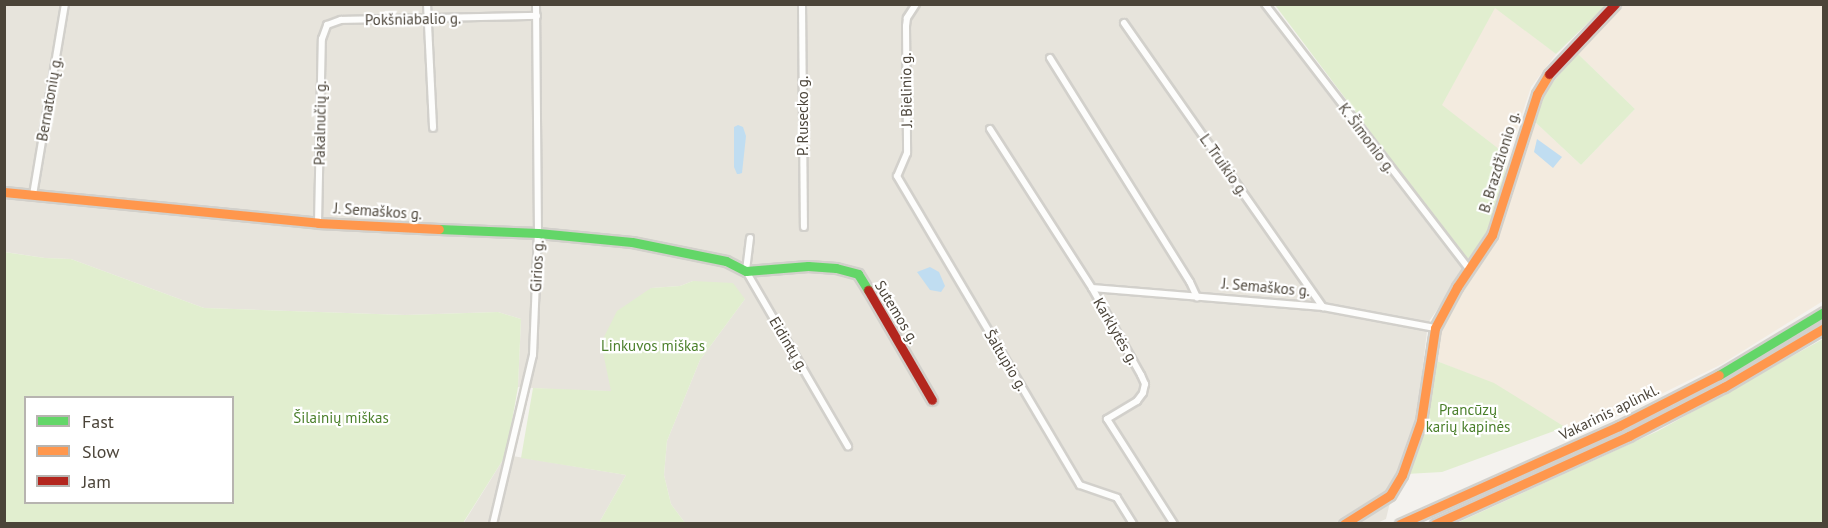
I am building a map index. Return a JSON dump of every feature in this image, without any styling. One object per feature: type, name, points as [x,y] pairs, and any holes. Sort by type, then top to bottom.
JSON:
[{"type":"main road","name":"B. Brazdžionio g.","points":[[1344,524],[1390,495],[1402,475],[1421,421],[1435,328],[1499,218],[1537,94],[1549,75],[1615,4]]},
{"type":"main road","name":"J. Semaškos g.","points":[[4,192],[318,222],[538,233],[656,245],[726,261],[746,271]]},
{"type":"main road","name":"Sutemos g.","points":[[746,271],[808,266],[836,268],[858,274],[932,400]]},
{"type":"main road","name":"Vakarinis aplinkl.","points":[[1400,524],[1619,426],[1716,376],[1824,312]]},
{"type":"main road","name":"Vakarinis aplinkl.","points":[[1435,524],[1629,436],[1733,382],[1824,328]]},
{"type":"street","name":"Bernatonių g.","points":[[33,195],[65,4]]},
{"type":"street","points":[[427,4],[433,128]]},
{"type":"street","name":"Girios g.","points":[[493,524],[533,355],[538,233],[536,4]]},
{"type":"street","name":"P. Rusecko g.","points":[[802,4],[804,227]]},
{"type":"street","name":"J. Bielinio g.","points":[[897,176],[907,153],[906,26],[907,18],[916,4]]},
{"type":"street","name":"K. Šimonio g.","points":[[1265,4],[1470,270]]},
{"type":"street","name":"Pokšniabalio g.","points":[[327,25],[341,20],[537,16]]},
{"type":"street","name":"L. Truikio g.","points":[[1124,23],[1323,307]]},
{"type":"street","name":"Pakalnučių g.","points":[[318,222],[322,39],[327,25]]},
{"type":"street","points":[[1050,58],[1190,282],[1197,297]]},
{"type":"street","name":"Karklytės g.","points":[[990,129],[1092,288],[1145,384],[1143,393],[1137,401],[1107,419],[1174,524]]},
{"type":"street","name":"Šaltupio g.","points":[[897,176],[1080,486],[1117,498],[1133,524]]},
{"type":"street","points":[[746,271],[750,238]]},
{"type":"street","name":"Eidintų g.","points":[[746,271],[848,446]]},
{"type":"street","name":"J. Semaškos g.","points":[[1092,288],[1323,307],[1435,328]]},
{"type":"shaded area","points":[[4,5],[1259,5],[1445,247],[1465,269],[1428,323],[1416,423],[1397,473],[1386,519],[1377,523],[685,523],[671,504],[664,475],[667,441],[700,360],[745,299],[693,281],[680,286],[651,288],[611,391],[565,390],[518,387],[521,319],[498,312],[405,315],[204,308],[71,259],[5,252]]},
{"type":"shaded area","points":[[1622,5],[1823,5],[1823,301],[1722,364],[1572,438],[1565,427],[1494,384],[1434,360],[1444,318],[1486,256],[1501,228],[1534,121],[1581,165],[1635,109],[1577,53]]},
{"type":"shaded area","points":[[1495,7],[1556,54],[1531,87],[1508,156],[1441,105]]},
{"type":"shaded area","points":[[506,455],[626,475],[599,523],[463,524]]},
{"type":"green space","points":[[1275,5],[1606,5],[1556,54],[1495,8],[1442,105],[1508,156],[1503,185],[1487,232],[1471,260],[1464,256]]},
{"type":"green space","points":[[1577,53],[1635,109],[1581,165],[1534,121],[1545,92]]},
{"type":"green space","name":"Šilainių miškas","points":[[4,252],[71,259],[204,308],[405,315],[498,312],[521,319],[518,387],[506,455],[463,523],[5,523]]},
{"type":"green space","name":"Linkuvos miškas","points":[[693,281],[733,283],[745,299],[700,360],[667,441],[664,475],[671,504],[685,523],[599,523],[626,475],[521,458],[533,388],[611,391],[601,343],[617,311],[651,288],[680,286]]},
{"type":"green space","points":[[1823,318],[1823,322],[1779,351],[1640,425],[1421,523],[1410,524],[1700,390],[1778,347]]},
{"type":"green space","points":[[1823,339],[1823,523],[1457,523],[1658,431]]},
{"type":"green space","name":"Prancūzų karių kapinės","points":[[1434,360],[1494,383],[1565,427],[1442,472],[1406,474],[1426,418]]},
{"type":"water","points":[[738,125],[743,127],[746,136],[742,173],[737,174],[734,167],[734,127]]},
{"type":"water","points":[[1537,139],[1562,157],[1553,168],[1534,152]]},
{"type":"water","points":[[930,267],[939,272],[945,286],[941,292],[930,290],[917,272]]},
{"type":"traffic: fast","points":[[439,229],[538,233],[632,242],[726,261],[746,271],[808,266],[836,268],[858,274],[868,290]]},
{"type":"traffic: fast","points":[[1719,375],[1824,312]]},
{"type":"traffic: slow","points":[[1344,524],[1390,495],[1402,475],[1421,421],[1435,328],[1457,287],[1492,235],[1537,94],[1549,74]]},
{"type":"traffic: slow","points":[[4,192],[318,223],[439,229]]},
{"type":"traffic: slow","points":[[1435,524],[1629,436],[1724,387],[1824,328]]},
{"type":"traffic: slow","points":[[1400,524],[1619,426],[1719,375]]},
{"type":"traffic: jam","points":[[1549,74],[1615,4]]},
{"type":"traffic: jam","points":[[868,290],[932,400]]}]
